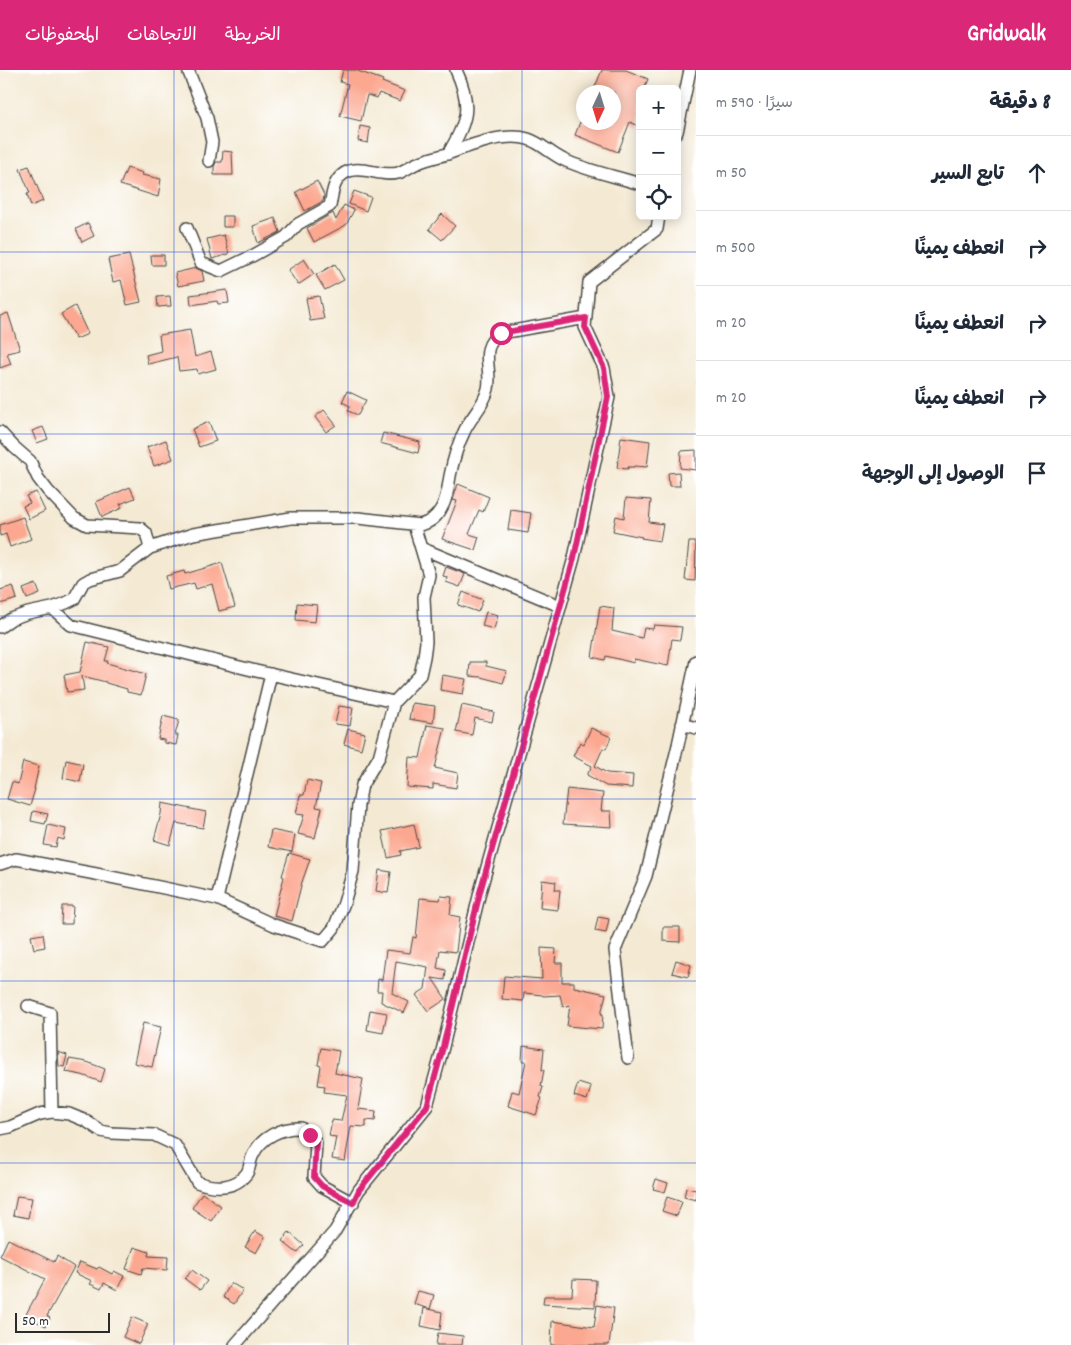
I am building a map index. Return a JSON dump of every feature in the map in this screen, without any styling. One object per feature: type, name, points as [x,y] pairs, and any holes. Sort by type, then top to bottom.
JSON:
[{"type":"street","points":[[188,70],[207,118],[212,142],[209,161]]},
{"type":"street","points":[[448,154],[464,126],[466,96],[463,84],[456,70]]},
{"type":"street","points":[[677,130],[690,70]]},
{"type":"street","points":[[187,228],[201,263],[221,271],[286,237],[298,224],[330,206],[334,187],[342,174],[360,170],[390,175],[401,172],[416,163],[465,147],[516,137],[540,144],[563,160],[636,183]]},
{"type":"street","points":[[235,1345],[335,1231],[359,1190],[427,1106],[480,892],[574,558],[608,397],[604,368],[585,327],[590,282],[657,229],[658,220]]},
{"type":"street","points":[[0,627],[11,619],[52,608],[74,599],[84,583],[90,579],[120,571],[150,548],[193,534],[291,518],[358,518],[414,525],[428,523],[436,516],[444,503],[459,442],[468,423],[479,411],[489,388],[487,350],[495,336],[501,333],[586,318]]},
{"type":"street","points":[[0,432],[30,461],[38,478],[48,491],[74,518],[87,526],[140,528],[146,533],[150,548]]},
{"type":"street","points":[[0,864],[16,859],[216,899],[274,925],[323,941],[334,928],[344,903],[353,871],[358,805],[362,785],[379,756],[394,702],[420,675],[424,657],[426,642],[424,598],[429,575],[414,525]]},
{"type":"street","points":[[421,548],[560,606]]},
{"type":"street","points":[[52,608],[70,626],[394,702]]},
{"type":"street","points":[[628,1058],[615,950],[646,876],[696,661]]},
{"type":"street","points":[[216,899],[271,674]]},
{"type":"street","points":[[682,724],[696,728]]},
{"type":"street","points":[[28,1006],[50,1013],[52,1112]]},
{"type":"street","points":[[0,1129],[10,1127],[40,1114],[52,1112],[69,1114],[86,1121],[101,1131],[154,1135],[175,1145],[197,1182],[217,1187],[238,1181],[247,1173],[256,1149],[268,1136],[293,1127],[301,1128],[316,1142],[314,1177],[322,1186],[353,1203]]},
{"type":"building","points":[[343,70],[355,70],[383,80],[382,82],[405,91],[400,101],[379,93],[377,98],[367,95],[361,121],[340,116],[348,84],[340,82]]},
{"type":"building","points":[[602,70],[626,70],[648,79],[646,85],[636,85],[636,125],[630,122],[618,152],[575,135],[577,130],[621,130],[621,85],[596,85]]},
{"type":"building","points":[[360,126],[370,128],[368,143],[358,141]]},
{"type":"building","points":[[223,151],[232,152],[233,175],[214,175],[216,162],[222,162]]},
{"type":"building","points":[[29,166],[43,201],[31,206],[27,194],[30,193],[20,169]]},
{"type":"building","points":[[127,168],[143,173],[142,175],[161,179],[158,197],[120,185]]},
{"type":"building","points":[[317,181],[324,195],[323,201],[305,211],[296,192]]},
{"type":"building","points":[[354,191],[371,197],[366,211],[349,204]]},
{"type":"building","points":[[344,205],[354,210],[346,225],[314,242],[307,228],[333,213],[336,220]]},
{"type":"building","points":[[442,214],[455,226],[442,240],[429,229]]},
{"type":"building","points":[[223,216],[233,216],[233,227],[223,227]]},
{"type":"building","points":[[275,218],[280,232],[258,243],[253,226]]},
{"type":"building","points":[[88,223],[94,236],[82,242],[76,229]]},
{"type":"building","points":[[224,235],[229,254],[212,259],[207,239]]},
{"type":"building","points":[[129,255],[141,302],[127,305],[121,280],[113,282],[108,259]]},
{"type":"building","points":[[151,255],[164,255],[164,265],[152,265]]},
{"type":"building","points":[[304,259],[314,274],[298,285],[288,270]]},
{"type":"building","points":[[335,264],[344,280],[325,290],[316,275]]},
{"type":"building","points":[[196,268],[202,271],[204,281],[178,286],[175,273]]},
{"type":"building","points":[[227,290],[229,303],[218,304],[217,301],[191,305],[190,295]]},
{"type":"building","points":[[170,296],[171,306],[158,307],[157,297]]},
{"type":"building","points":[[319,296],[324,319],[310,321],[306,298]]},
{"type":"building","points":[[75,306],[88,334],[76,339],[61,314]]},
{"type":"building","points":[[8,313],[20,350],[7,353],[11,364],[0,368],[0,316]]},
{"type":"building","points":[[190,330],[195,357],[211,352],[216,369],[198,374],[197,369],[179,371],[177,357],[148,364],[146,355],[161,351],[159,335]]},
{"type":"building","points":[[347,391],[366,400],[358,415],[348,411],[350,406],[342,402]]},
{"type":"building","points":[[324,410],[336,425],[326,432],[315,417]]},
{"type":"building","points":[[209,422],[216,441],[199,447],[192,429]]},
{"type":"building","points":[[43,427],[48,439],[37,443],[32,431]]},
{"type":"building","points":[[383,433],[420,442],[418,453],[380,443]]},
{"type":"building","points":[[621,437],[650,441],[647,467],[617,468]]},
{"type":"building","points":[[166,440],[173,459],[154,466],[147,447]]},
{"type":"building","points":[[696,450],[696,470],[680,468],[681,451]]},
{"type":"building","points":[[679,472],[680,486],[669,486],[668,473]]},
{"type":"building","points":[[458,484],[489,497],[483,512],[479,510],[469,534],[479,537],[475,550],[442,539],[457,501],[453,500]]},
{"type":"building","points":[[130,487],[135,498],[120,504],[122,508],[102,517],[96,502]]},
{"type":"building","points":[[36,492],[45,511],[29,519],[23,506],[30,503],[26,496]]},
{"type":"building","points":[[626,498],[651,500],[649,522],[663,524],[660,541],[613,531],[616,516],[624,518]]},
{"type":"building","points":[[511,510],[531,513],[528,533],[508,530]]},
{"type":"building","points":[[23,517],[31,539],[10,547],[6,534],[0,536],[0,525]]},
{"type":"building","points":[[689,542],[696,542],[695,581],[685,580]]},
{"type":"building","points":[[222,563],[235,607],[219,611],[212,584],[196,589],[194,583],[169,589],[166,576],[184,571],[185,574]]},
{"type":"building","points":[[446,567],[465,574],[460,587],[446,582],[447,577],[443,576]]},
{"type":"building","points":[[36,584],[40,594],[27,599],[23,589]]},
{"type":"building","points":[[13,586],[17,599],[0,604],[0,590]]},
{"type":"building","points":[[463,592],[483,600],[478,612],[458,605]]},
{"type":"building","points":[[297,603],[317,605],[315,622],[296,620]]},
{"type":"building","points":[[600,606],[614,608],[612,631],[642,638],[644,628],[653,629],[654,625],[682,627],[680,640],[672,639],[668,666],[634,659],[634,663],[606,656],[605,660],[592,657]]},
{"type":"building","points":[[486,612],[498,615],[494,629],[482,626]]},
{"type":"building","points":[[87,642],[109,647],[105,661],[108,661],[107,663],[146,674],[141,695],[127,692],[127,689],[106,682],[82,676],[84,690],[67,692],[64,675],[80,672]]},
{"type":"building","points":[[470,662],[486,662],[486,666],[507,671],[503,683],[469,676]]},
{"type":"building","points":[[442,675],[466,679],[463,694],[440,690]]},
{"type":"building","points":[[412,703],[435,706],[433,723],[409,719]]},
{"type":"building","points":[[462,705],[494,712],[492,722],[475,718],[472,735],[456,732]]},
{"type":"building","points":[[339,706],[353,708],[350,726],[335,724]]},
{"type":"building","points":[[163,716],[179,720],[175,735],[178,735],[176,745],[164,743],[164,740],[158,739]]},
{"type":"building","points":[[427,725],[445,728],[435,768],[458,773],[456,788],[433,784],[433,789],[407,787],[409,757],[420,758]]},
{"type":"building","points":[[591,728],[611,737],[606,749],[603,748],[595,766],[607,773],[633,775],[632,788],[606,786],[587,775],[592,766],[573,756],[580,742],[584,744]]},
{"type":"building","points":[[348,729],[365,733],[361,749],[344,744]]},
{"type":"building","points":[[66,760],[83,764],[80,782],[63,778]]},
{"type":"building","points":[[23,762],[39,766],[30,806],[7,799],[12,782],[18,784]]},
{"type":"building","points":[[307,780],[321,783],[316,807],[322,808],[315,838],[298,834],[304,815],[296,814],[300,795],[304,795]]},
{"type":"building","points":[[567,789],[603,793],[601,811],[611,811],[612,827],[563,824]]},
{"type":"building","points":[[162,803],[206,812],[203,828],[176,823],[170,845],[154,840]]},
{"type":"building","points":[[33,811],[48,814],[45,824],[31,821]]},
{"type":"building","points":[[414,824],[419,847],[400,851],[401,855],[388,858],[382,831]]},
{"type":"building","points":[[48,825],[66,829],[64,840],[58,838],[56,847],[44,845]]},
{"type":"building","points":[[271,830],[295,835],[292,852],[268,847]]},
{"type":"building","points":[[289,853],[310,859],[292,921],[274,916]]},
{"type":"building","points":[[379,870],[391,872],[388,893],[376,891]]},
{"type":"building","points":[[542,880],[556,882],[555,890],[560,890],[558,910],[540,908]]},
{"type":"building","points":[[441,896],[452,897],[450,915],[460,917],[456,952],[440,950],[437,968],[446,970],[445,980],[432,978],[446,999],[428,1011],[416,995],[425,989],[428,967],[396,961],[392,993],[409,1002],[404,1013],[381,1002],[382,991],[377,991],[378,979],[382,980],[386,950],[410,953],[413,937],[416,938],[420,898],[440,900]]},
{"type":"building","points":[[62,906],[73,906],[72,924],[61,924]]},
{"type":"building","points":[[598,917],[609,919],[606,933],[595,931]]},
{"type":"building","points":[[663,927],[680,927],[680,942],[663,941]]},
{"type":"building","points":[[43,934],[45,947],[34,949],[31,936]]},
{"type":"building","points":[[541,948],[556,949],[555,963],[562,963],[562,982],[574,982],[574,987],[606,994],[601,1014],[603,1014],[602,1029],[567,1026],[570,1005],[563,1007],[560,995],[543,996],[524,993],[523,1001],[502,999],[504,976],[542,979]]},
{"type":"building","points":[[676,960],[691,965],[688,977],[672,973]]},
{"type":"building","points":[[370,1010],[387,1013],[383,1033],[367,1030]]},
{"type":"building","points":[[143,1023],[161,1027],[152,1067],[134,1063]]},
{"type":"building","points":[[523,1046],[544,1049],[542,1070],[544,1070],[541,1086],[543,1087],[540,1097],[542,1098],[536,1115],[508,1106],[512,1091],[519,1093],[526,1061],[522,1061]]},
{"type":"building","points":[[321,1048],[339,1051],[335,1073],[363,1079],[358,1109],[376,1111],[375,1121],[366,1120],[366,1127],[351,1126],[345,1161],[332,1159],[336,1137],[329,1136],[332,1120],[341,1121],[347,1095],[324,1092],[325,1086],[318,1085],[321,1066],[318,1065]]},
{"type":"building","points":[[58,1052],[67,1055],[64,1067],[59,1066]]},
{"type":"building","points":[[69,1059],[87,1062],[105,1069],[101,1082],[82,1075],[66,1072]]},
{"type":"building","points":[[578,1083],[591,1087],[587,1100],[574,1096]]},
{"type":"building","points":[[656,1179],[668,1183],[665,1192],[653,1189]]},
{"type":"building","points":[[686,1188],[696,1190],[696,1200],[684,1197]]},
{"type":"building","points":[[202,1193],[221,1206],[211,1221],[192,1208]]},
{"type":"building","points":[[17,1196],[32,1198],[28,1218],[13,1215]]},
{"type":"building","points":[[667,1197],[682,1202],[677,1216],[662,1211]]},
{"type":"building","points":[[255,1231],[265,1237],[256,1253],[245,1247]]},
{"type":"building","points":[[289,1232],[304,1245],[297,1253],[282,1241]]},
{"type":"building","points":[[8,1239],[54,1262],[57,1256],[74,1267],[47,1316],[50,1318],[46,1326],[25,1316],[45,1279],[0,1256]]},
{"type":"building","points":[[134,1247],[149,1252],[148,1256],[168,1257],[167,1270],[143,1268],[141,1274],[126,1269]]},
{"type":"building","points":[[80,1262],[97,1269],[99,1267],[112,1274],[114,1271],[124,1276],[117,1290],[104,1283],[101,1289],[90,1284],[92,1281],[75,1273]]},
{"type":"building","points":[[192,1270],[207,1281],[200,1290],[185,1279]]},
{"type":"building","points":[[573,1279],[596,1280],[595,1307],[543,1304],[544,1296],[572,1296]]},
{"type":"building","points":[[231,1283],[243,1290],[234,1304],[223,1297]]},
{"type":"building","points":[[418,1291],[434,1295],[430,1309],[414,1304]]},
{"type":"building","points":[[597,1305],[614,1308],[609,1345],[551,1345],[552,1321],[594,1327]]},
{"type":"building","points":[[424,1308],[442,1312],[440,1330],[421,1326]]},
{"type":"building","points":[[132,1317],[148,1324],[139,1344],[123,1337]]},
{"type":"building","points":[[438,1333],[463,1336],[462,1345],[436,1345]]},
{"type":"route","points":[[310,1135],[316,1142],[314,1177],[322,1186],[353,1203],[359,1190],[427,1106],[480,892],[574,558],[608,397],[604,368],[585,327],[586,318],[501,333]]}]
